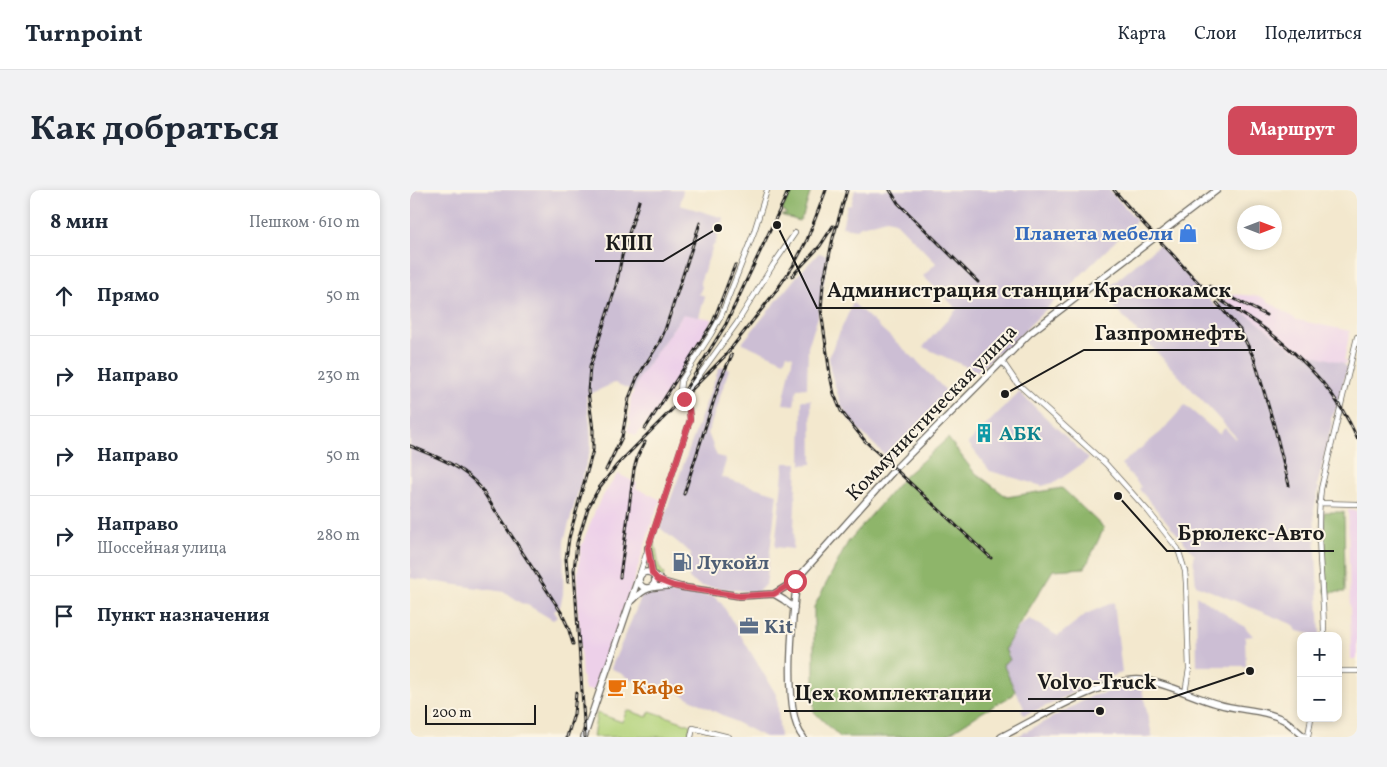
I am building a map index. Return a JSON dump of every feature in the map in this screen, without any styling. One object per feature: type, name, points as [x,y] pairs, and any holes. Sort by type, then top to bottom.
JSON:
[{"type":"main road","name":"Коммунистическая улица","points":[[774,594],[797,579],[890,474],[1037,328],[1217,190]]},
{"type":"main road","points":[[630,604],[654,582],[648,548]]},
{"type":"main road","points":[[584,737],[639,576],[645,572],[652,573],[658,580],[674,586],[740,596],[774,594],[794,608]]},
{"type":"main road","points":[[639,576],[641,585],[648,588],[674,586]]},
{"type":"main road","points":[[797,579],[790,699],[797,731],[802,737]]},
{"type":"main road","points":[[784,600],[781,593],[785,587],[791,587],[795,594]]},
{"type":"main road","points":[[784,600],[790,600],[795,594]]},
{"type":"main road","points":[[1001,737],[1083,695],[1122,681],[1148,681],[1223,706],[1273,715],[1286,721],[1306,737]]},
{"type":"street","points":[[639,576],[690,420],[689,410],[680,392],[681,382],[721,316],[754,232],[767,190]]},
{"type":"street","points":[[685,395],[737,322],[772,265],[795,233]]},
{"type":"street","points":[[1324,632],[1319,531],[1321,489],[1357,337]]},
{"type":"street","points":[[1002,361],[1017,384],[1106,464],[1178,549],[1186,571],[1189,669],[1185,692]]},
{"type":"street","points":[[1320,502],[1357,504]]},
{"type":"street","points":[[1342,671],[1357,671]]},
{"type":"street","points":[[1306,737],[1310,722]]},
{"type":"street","points":[[690,737],[693,728],[729,737]]},
{"type":"shaded area","points":[[410,190],[683,190],[680,205],[724,218],[700,282],[702,287],[699,294],[705,296],[699,317],[683,314],[640,376],[634,391],[615,383],[586,396],[591,447],[564,541],[563,594],[560,607],[554,611],[558,617],[553,620],[505,592],[410,578]]},
{"type":"shaded area","points":[[855,190],[1109,190],[1137,220],[1007,350],[1001,353],[998,352],[978,372],[923,347],[957,309],[923,276],[936,263],[895,221],[887,219],[861,226],[857,229],[842,227],[847,206],[851,205]]},
{"type":"shaded area","points":[[1159,245],[1216,307],[1223,300],[1251,317],[1292,349],[1343,363],[1347,368],[1337,407],[1331,419],[1332,424],[1317,486],[1319,488],[1314,510],[1320,632],[1297,631],[1294,625],[1196,585],[1193,556],[1195,555],[1139,489],[1141,487],[1121,464],[1161,432],[1185,405],[1219,434],[1225,428],[1235,439],[1237,438],[1104,296],[1103,292]]},
{"type":"shaded area","points":[[819,253],[828,256],[818,317],[808,347],[807,388],[797,389],[794,405],[783,404],[793,356],[787,354],[784,361],[742,343],[797,276]]},
{"type":"shaded area","points":[[1228,294],[1260,296],[1297,320],[1350,331],[1344,360],[1347,361],[1346,364],[1292,349],[1251,317],[1224,300]]},
{"type":"shaded area","points":[[853,303],[917,361],[952,397],[890,460],[852,423],[841,405],[830,370],[829,356]]},
{"type":"shaded area","points":[[683,314],[713,319],[651,423],[648,420],[636,436],[627,430],[631,423],[629,418],[631,397],[640,376]]},
{"type":"shaded area","points":[[725,367],[729,369],[708,433],[717,456],[725,458],[726,461],[721,477],[777,494],[766,585],[756,592],[701,586],[689,579],[691,553],[660,528],[719,368]]},
{"type":"shaded area","points":[[1019,392],[1089,459],[1056,482],[1042,486],[990,471],[968,443]]},
{"type":"shaded area","points":[[802,400],[811,400],[812,464],[801,465]]},
{"type":"shaded area","points":[[784,463],[797,463],[793,549],[775,547]]},
{"type":"shaded area","points":[[618,474],[637,483],[636,488],[661,500],[654,516],[624,612],[595,690],[585,690],[582,676],[577,601],[581,547],[595,511]]},
{"type":"shaded area","points":[[1348,510],[1357,511],[1357,659],[1351,659]]},
{"type":"shaded area","points":[[644,591],[713,596],[722,604],[777,696],[780,737],[765,737],[661,684],[657,694],[611,668]]},
{"type":"shaded area","points":[[1196,595],[1245,627],[1253,636],[1245,637],[1246,666],[1197,666]]},
{"type":"shaded area","points":[[1114,602],[1122,673],[1097,681],[1024,715],[1021,710],[1024,708],[1002,663],[1010,660],[1005,649],[1016,630],[1029,619],[1058,636],[1086,614]]},
{"type":"shaded area","points":[[1141,684],[1152,735],[1156,737],[1016,737],[1092,696]]},
{"type":"green space","points":[[791,190],[811,190],[803,216],[799,221],[781,215],[787,214],[782,209]]},
{"type":"green space","points":[[948,438],[973,471],[1007,497],[1062,488],[1104,528],[1085,568],[1053,570],[1005,649],[1010,660],[1003,664],[1015,691],[1013,695],[944,737],[840,737],[814,712],[814,607],[848,542],[904,477]]},
{"type":"green space","points":[[1324,512],[1344,512],[1345,592],[1325,592]]},
{"type":"green space","points":[[655,543],[659,567],[664,574],[662,578],[654,571],[651,562],[650,552],[652,544]]},
{"type":"green space","points":[[627,710],[647,717],[650,711],[691,725],[688,737],[593,737],[597,713],[622,722]]},
{"type":"railway","points":[[685,390],[726,324],[789,190]]},
{"type":"railway","points":[[585,737],[574,570],[577,543],[588,508],[599,488],[617,465],[726,355],[776,291],[793,266],[807,240],[826,190]]},
{"type":"railway","points":[[847,190],[833,238],[823,284],[821,310],[834,394],[841,411],[865,441],[991,558]]},
{"type":"railway","points":[[890,190],[898,203],[978,282]]},
{"type":"railway","points":[[1114,190],[1204,288],[1273,335],[1302,360],[1339,404],[1357,438]]},
{"type":"railway","points":[[568,582],[566,559],[569,538],[593,450],[593,430],[588,391],[590,367],[616,286],[622,256],[639,201]]},
{"type":"railway","points":[[606,470],[622,437],[629,398],[637,378],[665,330],[700,223]]},
{"type":"railway","points":[[792,276],[820,246],[833,226]]},
{"type":"railway","points":[[645,429],[713,322],[735,265]]},
{"type":"railway","points":[[1209,286],[1266,315]]},
{"type":"railway","points":[[1217,303],[1240,330],[1254,358],[1289,485]]},
{"type":"railway","points":[[684,494],[721,378],[732,355]]},
{"type":"railway","points":[[620,577],[634,469],[638,455],[645,442]]},
{"type":"railway","points":[[410,446],[457,467],[480,487],[561,612],[573,644]]},
{"type":"railway","points":[[567,737],[574,714],[576,693]]},
{"type":"place","name":"Администрация станции Краснокамск","points":[[777,225]]},
{"type":"place","name":"КПП","points":[[718,228]]},
{"type":"place","name":"Планета мебели","points":[[1188,233]]},
{"type":"place","name":"Газпромнефть","points":[[1005,394]]},
{"type":"place","name":"АБК","points":[[984,433]]},
{"type":"place","name":"Брюлекс-Авто","points":[[1118,496]]},
{"type":"place","name":"Лукойл","points":[[682,562]]},
{"type":"place","name":"Kit","points":[[749,626]]},
{"type":"place","name":"Volvo-Truck","points":[[1250,671]]},
{"type":"place","name":"Кафе","points":[[617,687]]},
{"type":"place","name":"Цех комплектации","points":[[1100,711]]},
{"type":"route","points":[[684,399],[690,413],[690,420],[648,548],[652,573],[658,580],[674,586],[740,596],[774,594],[795,581]]}]
